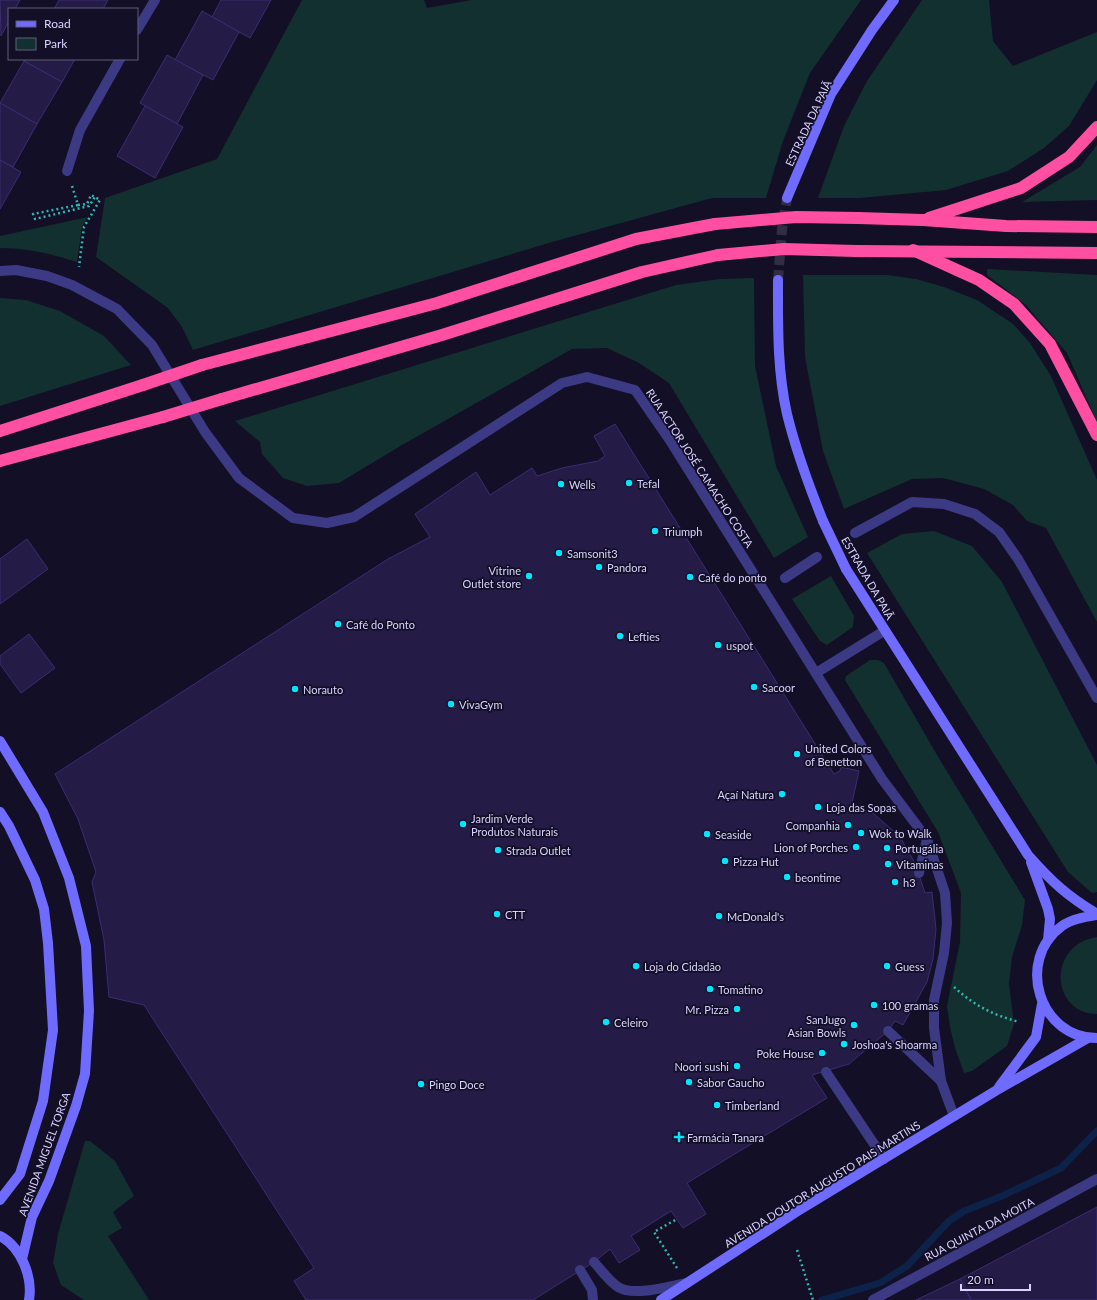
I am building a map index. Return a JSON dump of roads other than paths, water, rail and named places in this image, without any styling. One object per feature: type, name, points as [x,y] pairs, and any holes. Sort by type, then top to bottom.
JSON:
[{"type":"highway","points":[[923,220],[1021,188],[1069,157],[1097,127]]},
{"type":"highway","points":[[0,430],[202,365],[437,303],[636,239],[715,224],[796,217],[923,220],[1006,226],[1097,227]]},
{"type":"highway","points":[[0,461],[163,417],[222,398],[442,335],[642,272],[718,256],[784,249],[1097,253]]},
{"type":"highway","points":[[913,250],[979,280],[1014,304],[1050,344],[1097,435]]},
{"type":"main road","name":"ESTRADA DA PAIÃ","points":[[787,198],[831,94],[872,30],[894,0]]},
{"type":"main road","name":"ESTRADA DA PAIÃ","points":[[778,280],[780,370],[787,413],[801,467],[823,521],[846,569],[884,632],[1028,854]]},
{"type":"main road","name":"AVENIDA MIGUEL TORGA","points":[[0,741],[42,812],[69,878],[86,946],[89,1004],[85,1074],[76,1106],[49,1181],[32,1217],[22,1259]]},
{"type":"main road","name":"AVENIDA MIGUEL TORGA","points":[[0,812],[9,826],[35,880],[44,909],[48,943],[53,1030],[43,1101],[25,1159],[17,1179],[0,1200]]},
{"type":"main road","points":[[1028,854],[1052,882],[1070,897],[1097,914]]},
{"type":"main road","points":[[1028,854],[1048,909],[1050,919],[1048,940]]},
{"type":"main road","points":[[1093,1038],[1074,1034],[1061,1027],[1050,1016],[1042,1004],[1037,988],[1036,971],[1040,955],[1048,940],[1062,926],[1080,918],[1097,914]]},
{"type":"main road","name":"AVENIDA DOUTOR AUGUSTO PAIS MARTINS","points":[[997,1090],[1036,1037],[1042,1004]]},
{"type":"main road","name":"AVENIDA DOUTOR AUGUSTO PAIS MARTINS","points":[[660,1300],[954,1116],[997,1090],[1093,1038]]},
{"type":"main road","points":[[0,1236],[8,1240],[22,1259],[28,1276],[30,1297],[39,1300]]},
{"type":"street","points":[[138,28],[155,0]]},
{"type":"street","points":[[67,171],[80,130],[119,60]]},
{"type":"street","name":"RUA ACTOR JOSÉ CAMACHO COSTA","points":[[0,271],[16,270],[47,276],[72,285],[116,309],[152,345],[205,432],[239,478],[293,518],[327,523],[354,517],[562,383],[587,377],[635,390],[671,442],[882,779],[927,839],[945,893],[947,923],[934,1000],[934,1028],[941,1081],[954,1116]]},
{"type":"street","points":[[855,533],[912,502],[944,504],[975,514],[999,532],[1018,559],[1097,698]]},
{"type":"street","points":[[785,578],[817,557]]},
{"type":"street","points":[[816,674],[884,632]]},
{"type":"street","points":[[919,873],[927,839]]},
{"type":"street","points":[[888,1031],[941,1081]]},
{"type":"street","points":[[826,1072],[884,1159]]},
{"type":"street","name":"RUA QUINTA DA MOITA","points":[[873,1300],[1097,1179]]},
{"type":"street","points":[[594,1262],[608,1279],[620,1288],[644,1290],[686,1283]]},
{"type":"street","points":[[580,1270],[592,1290],[593,1300]]},
{"type":"waterway","points":[[822,1300],[880,1283],[907,1266],[949,1221],[964,1211],[1002,1196],[1061,1168],[1097,1131]]},
{"type":"tunnel","points":[[778,280],[782,229],[787,198]]},
{"type":"place","name":"Tefal","points":[[629,483]]},
{"type":"place","name":"Wells","points":[[561,484]]},
{"type":"place","name":"Triumph","points":[[655,531]]},
{"type":"place","name":"Samsonit3","points":[[559,553]]},
{"type":"place","name":"Pandora","points":[[599,567]]},
{"type":"place","name":"Vitrine Outlet store","points":[[529,576]]},
{"type":"place","name":"Café do ponto","points":[[690,577]]},
{"type":"place","name":"Café do Ponto","points":[[338,624]]},
{"type":"place","name":"Lefties","points":[[620,636]]},
{"type":"place","name":"uspot","points":[[718,645]]},
{"type":"place","name":"Sacoor","points":[[754,687]]},
{"type":"place","name":"Norauto","points":[[295,689]]},
{"type":"place","name":"VivaGym","points":[[451,704]]},
{"type":"place","name":"United Colors of Benetton","points":[[797,754]]},
{"type":"place","name":"Açaí Natura","points":[[782,794]]},
{"type":"place","name":"Loja das Sopas","points":[[818,807]]},
{"type":"place","name":"Jardim Verde Produtos Naturais","points":[[463,824]]},
{"type":"place","name":"Companhia","points":[[848,825]]},
{"type":"place","name":"Wok to Walk","points":[[861,833]]},
{"type":"place","name":"Seaside","points":[[707,834]]},
{"type":"place","name":"Lion of Porches","points":[[856,847]]},
{"type":"place","name":"Portugália","points":[[887,848]]},
{"type":"place","name":"Strada Outlet","points":[[498,850]]},
{"type":"place","name":"Pizza Hut","points":[[725,861]]},
{"type":"place","name":"Vitaminas","points":[[888,864]]},
{"type":"place","name":"beontime","points":[[787,877]]},
{"type":"place","name":"h3","points":[[895,882]]},
{"type":"place","name":"CTT","points":[[497,914]]},
{"type":"place","name":"McDonald's","points":[[719,916]]},
{"type":"place","name":"Loja do Cidadão","points":[[636,966]]},
{"type":"place","name":"Guess","points":[[887,966]]},
{"type":"place","name":"Tomatino","points":[[710,989]]},
{"type":"place","name":"100 gramas","points":[[874,1005]]},
{"type":"place","name":"Mr. Pizza","points":[[737,1009]]},
{"type":"place","name":"Celeiro","points":[[606,1022]]},
{"type":"place","name":"SanJugo Asian Bowls","points":[[854,1025]]},
{"type":"place","name":"Joshoa's Shoarma","points":[[844,1044]]},
{"type":"place","name":"Poke House","points":[[822,1053]]},
{"type":"place","name":"Noori sushi","points":[[737,1066]]},
{"type":"place","name":"Sabor Gaucho","points":[[689,1082]]},
{"type":"place","name":"Pingo Doce","points":[[421,1084]]},
{"type":"place","name":"Timberland","points":[[717,1105]]},
{"type":"place","name":"Farmácia Tanara","points":[[679,1137]]}]
